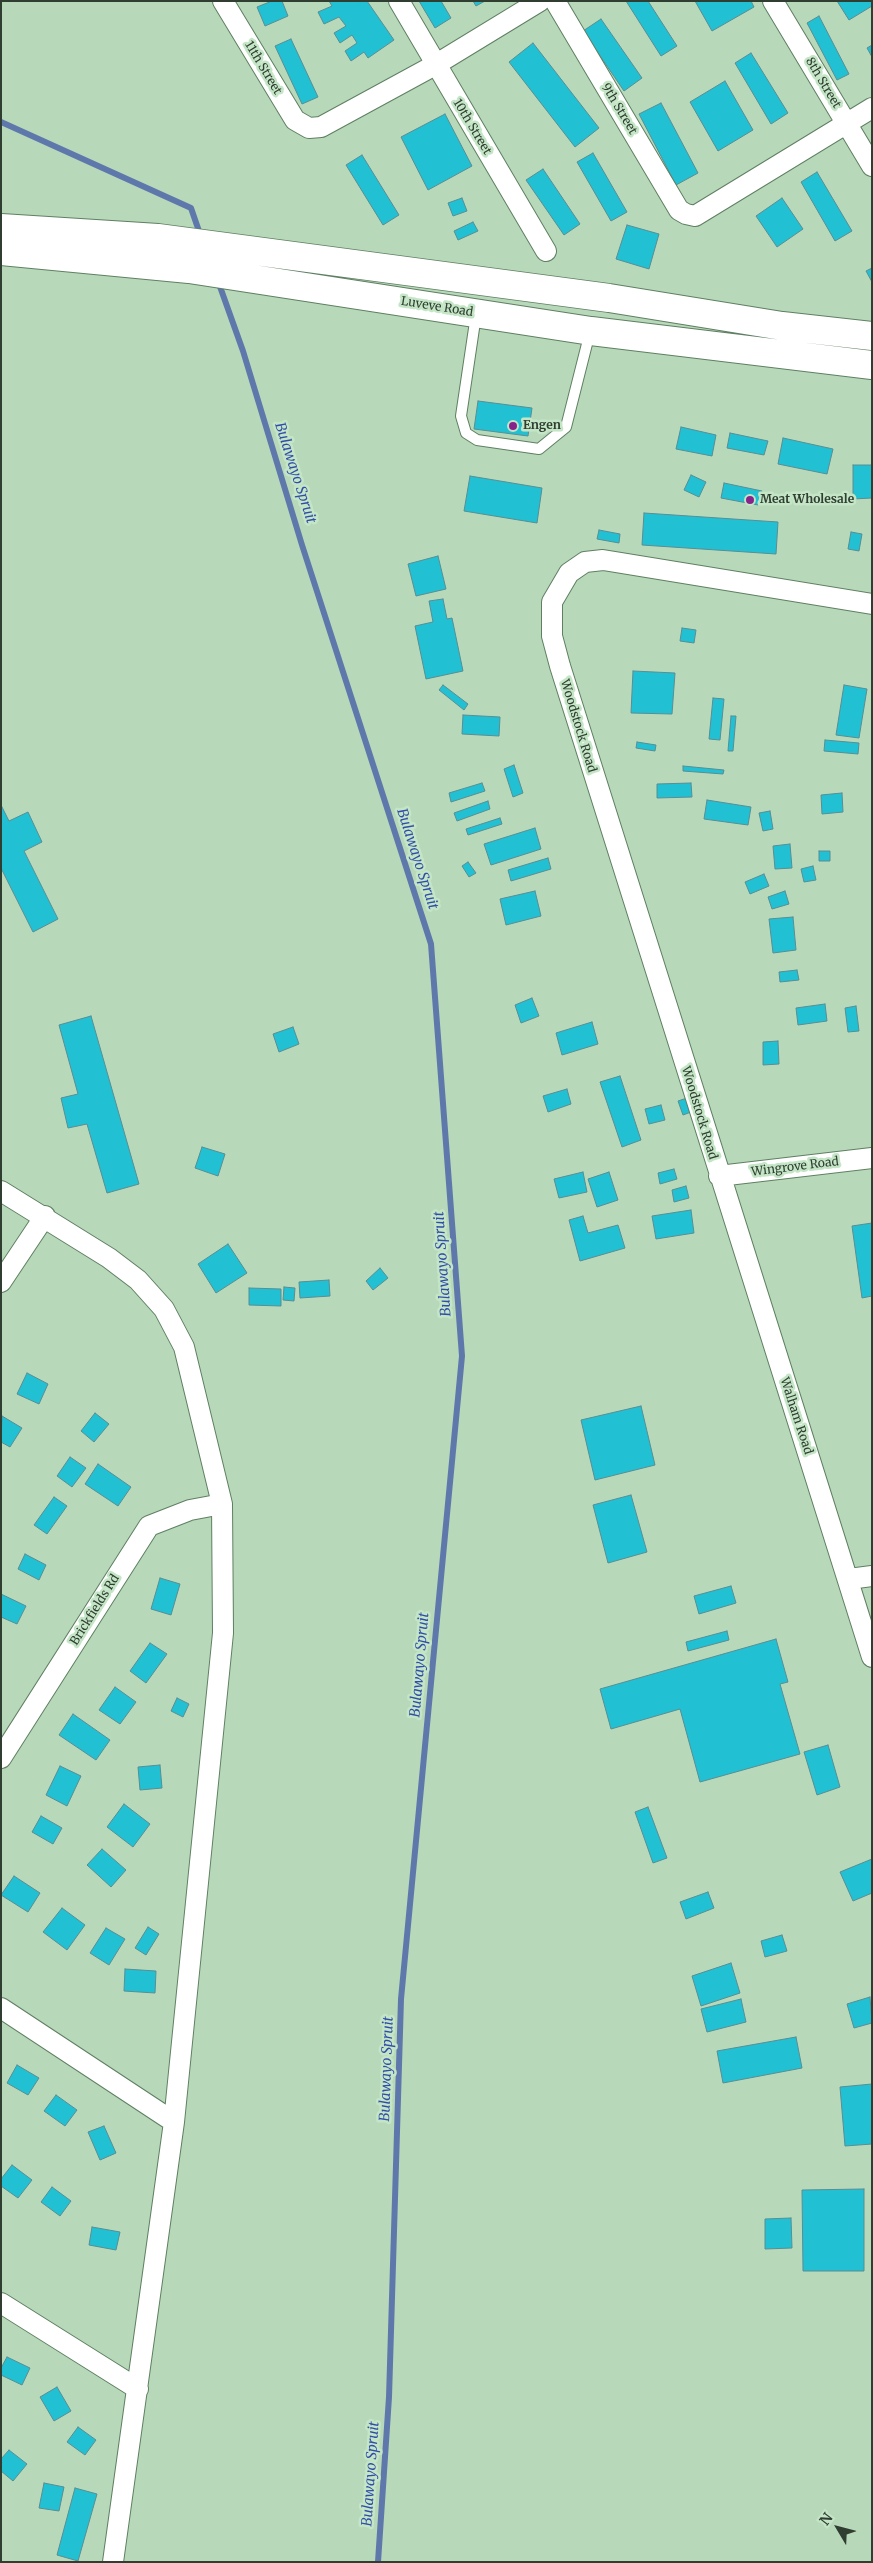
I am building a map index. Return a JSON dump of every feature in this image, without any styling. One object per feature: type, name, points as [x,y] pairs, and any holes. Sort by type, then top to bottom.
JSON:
[{"type":"street","name":"11th Street","points":[[223,1],[295,120],[309,128],[321,127],[436,65]]},
{"type":"street","name":"10th Street","points":[[399,1],[546,251]]},
{"type":"street","points":[[436,65],[540,1]]},
{"type":"street","name":"9th Street","points":[[555,1],[679,210],[686,214],[695,216],[847,124]]},
{"type":"street","name":"8th Street","points":[[776,2],[872,166]]},
{"type":"street","points":[[847,124],[872,108]]},
{"type":"street","points":[[1,228],[158,238],[609,298],[782,326],[872,336]]},
{"type":"street","name":"Luveve Road","points":[[1,251],[189,269],[591,331],[872,365]]},
{"type":"street","name":"Woodstock Road","points":[[718,1176],[560,666],[552,636],[552,602],[569,573],[585,562],[603,560],[872,604]]},
{"type":"street","name":"Wingrove Road","points":[[718,1176],[872,1158]]},
{"type":"street","name":"Walham Road","points":[[718,1176],[849,1579],[872,1657]]},
{"type":"street","points":[[1,1191],[45,1216],[109,1258],[138,1280],[164,1309],[184,1347],[222,1504],[223,1633],[174,2122],[113,2562]]},
{"type":"street","points":[[1,1282],[45,1216]]},
{"type":"street","name":"Brickfields Rd","points":[[1,1758],[149,1526],[190,1510],[222,1504]]},
{"type":"street","points":[[849,1579],[872,1576]]},
{"type":"street","points":[[1,2008],[174,2122]]},
{"type":"street","points":[[1,2303],[138,2389]]},
{"type":"lane","points":[[476,313],[461,416],[466,434],[477,440],[539,449],[566,427],[591,331]]},
{"type":"building","points":[[272,1],[282,1],[288,16],[265,26],[257,7]]},
{"type":"building","points":[[329,1],[367,1],[394,40],[368,58],[364,52],[351,61],[345,51],[357,43],[352,35],[340,43],[334,33],[346,26],[339,17],[324,24],[318,12],[332,6]]},
{"type":"building","points":[[419,1],[441,1],[451,18],[435,28]]},
{"type":"building","points":[[473,1],[485,1],[476,6]]},
{"type":"building","points":[[626,1],[648,1],[677,46],[661,56]]},
{"type":"building","points":[[695,1],[751,1],[754,7],[712,31]]},
{"type":"building","points":[[837,1],[872,1],[872,6],[849,20]]},
{"type":"building","points":[[819,16],[849,74],[837,80],[807,23]]},
{"type":"building","points":[[601,19],[642,78],[624,91],[583,31]]},
{"type":"building","points":[[291,39],[318,97],[302,104],[275,46]]},
{"type":"building","points":[[533,43],[599,128],[575,147],[509,62]]},
{"type":"building","points":[[872,45],[872,57],[867,48]]},
{"type":"building","points":[[751,53],[788,113],[771,124],[735,63]]},
{"type":"building","points":[[725,81],[753,130],[718,151],[690,102]]},
{"type":"building","points":[[661,103],[698,173],[676,185],[639,114]]},
{"type":"building","points":[[445,114],[472,166],[428,190],[401,137]]},
{"type":"building","points":[[593,153],[627,212],[611,221],[577,162]]},
{"type":"building","points":[[362,155],[399,215],[383,225],[346,165]]},
{"type":"building","points":[[543,169],[580,224],[564,235],[526,180]]},
{"type":"building","points":[[817,172],[852,231],[835,241],[801,182]]},
{"type":"building","points":[[462,198],[467,211],[453,216],[448,203]]},
{"type":"building","points":[[782,198],[803,229],[777,247],[756,216]]},
{"type":"building","points":[[473,222],[478,231],[458,240],[454,231]]},
{"type":"building","points":[[627,225],[659,234],[649,269],[616,259]]},
{"type":"building","points":[[872,268],[872,282],[866,271]]},
{"type":"building","points":[[478,401],[532,408],[528,436],[474,429]]},
{"type":"building","points":[[681,427],[716,435],[712,456],[676,449]]},
{"type":"building","points":[[730,433],[768,441],[764,455],[727,448]]},
{"type":"building","points":[[783,438],[833,449],[827,474],[778,464]]},
{"type":"building","points":[[853,465],[872,465],[872,498],[853,499]]},
{"type":"building","points":[[691,475],[706,482],[699,497],[684,490]]},
{"type":"building","points":[[470,476],[542,488],[537,523],[464,511]]},
{"type":"building","points":[[724,483],[762,491],[758,505],[721,498]]},
{"type":"building","points":[[644,513],[778,522],[776,554],[642,545]]},
{"type":"building","points":[[599,530],[620,534],[619,543],[597,539]]},
{"type":"building","points":[[851,532],[862,534],[859,551],[848,549]]},
{"type":"building","points":[[438,556],[446,589],[416,596],[408,564]]},
{"type":"building","points":[[443,599],[447,619],[452,618],[463,671],[426,679],[415,626],[433,622],[429,601]]},
{"type":"building","points":[[682,628],[696,630],[694,643],[680,641]]},
{"type":"building","points":[[633,671],[675,673],[672,714],[631,713]]},
{"type":"building","points":[[443,685],[468,704],[464,710],[439,690]]},
{"type":"building","points":[[844,685],[867,689],[859,738],[836,735]]},
{"type":"building","points":[[713,698],[724,699],[720,740],[709,739]]},
{"type":"building","points":[[463,715],[500,717],[499,736],[462,734]]},
{"type":"building","points":[[731,716],[736,716],[733,751],[728,751]]},
{"type":"building","points":[[825,740],[859,743],[858,754],[824,751]]},
{"type":"building","points":[[637,742],[656,745],[655,751],[636,748]]},
{"type":"building","points":[[514,765],[523,793],[513,797],[504,769]]},
{"type":"building","points":[[683,766],[724,770],[723,774],[683,771]]},
{"type":"building","points":[[482,783],[485,791],[451,802],[449,793]]},
{"type":"building","points":[[691,783],[692,797],[657,798],[657,784]]},
{"type":"building","points":[[842,793],[843,812],[822,814],[821,795]]},
{"type":"building","points":[[707,800],[751,807],[748,825],[704,819]]},
{"type":"building","points":[[488,801],[490,809],[457,821],[454,813]]},
{"type":"building","points":[[1,805],[9,821],[28,812],[42,842],[24,851],[58,919],[33,932],[1,868]]},
{"type":"building","points":[[770,811],[773,829],[763,831],[759,813]]},
{"type":"building","points":[[500,818],[502,824],[468,835],[466,829]]},
{"type":"building","points":[[535,828],[541,849],[491,865],[484,844]]},
{"type":"building","points":[[790,844],[792,868],[775,869],[773,846]]},
{"type":"building","points":[[819,851],[830,851],[830,861],[819,861]]},
{"type":"building","points":[[548,858],[551,869],[511,881],[508,870]]},
{"type":"building","points":[[468,862],[476,873],[469,877],[462,866]]},
{"type":"building","points":[[813,866],[816,880],[804,882],[801,869]]},
{"type":"building","points":[[764,874],[769,886],[750,894],[745,882]]},
{"type":"building","points":[[535,891],[541,916],[506,925],[500,899]]},
{"type":"building","points":[[785,891],[789,904],[772,909],[768,897]]},
{"type":"building","points":[[793,917],[796,950],[773,953],[769,919]]},
{"type":"building","points":[[797,970],[799,980],[780,982],[779,972]]},
{"type":"building","points":[[532,998],[539,1016],[521,1023],[515,1005]]},
{"type":"building","points":[[825,1004],[827,1021],[798,1025],[796,1008]]},
{"type":"building","points":[[856,1006],[859,1031],[848,1032],[845,1008]]},
{"type":"building","points":[[91,1016],[139,1184],[107,1193],[87,1124],[68,1128],[61,1098],[78,1094],[59,1025]]},
{"type":"building","points":[[592,1022],[598,1044],[562,1055],[556,1033]]},
{"type":"building","points":[[293,1027],[299,1044],[279,1052],[273,1034]]},
{"type":"building","points":[[778,1041],[779,1064],[763,1065],[763,1042]]},
{"type":"building","points":[[620,1076],[641,1140],[622,1147],[600,1082]]},
{"type":"building","points":[[567,1089],[571,1104],[548,1112],[543,1096]]},
{"type":"building","points":[[687,1098],[691,1112],[683,1115],[678,1101]]},
{"type":"building","points":[[661,1105],[665,1120],[649,1124],[645,1109]]},
{"type":"building","points":[[202,1147],[225,1154],[218,1176],[195,1168]]},
{"type":"building","points":[[674,1169],[677,1179],[660,1184],[658,1173]]},
{"type":"building","points":[[583,1172],[587,1192],[559,1198],[554,1179]]},
{"type":"building","points":[[609,1172],[618,1200],[597,1207],[588,1179]]},
{"type":"building","points":[[686,1186],[689,1198],[674,1202],[672,1190]]},
{"type":"building","points":[[691,1210],[694,1233],[656,1239],[652,1216]]},
{"type":"building","points":[[583,1216],[588,1233],[618,1225],[625,1248],[580,1261],[569,1220]]},
{"type":"building","points":[[872,1223],[872,1296],[862,1298],[852,1226]]},
{"type":"building","points":[[228,1244],[247,1273],[216,1293],[198,1264]]},
{"type":"building","points":[[380,1268],[388,1278],[373,1290],[366,1281]]},
{"type":"building","points":[[329,1280],[330,1296],[300,1298],[299,1282]]},
{"type":"building","points":[[284,1287],[295,1288],[294,1301],[283,1300]]},
{"type":"building","points":[[249,1288],[281,1289],[281,1306],[249,1305]]},
{"type":"building","points":[[27,1373],[48,1384],[39,1404],[17,1394]]},
{"type":"building","points":[[641,1406],[655,1465],[595,1480],[581,1420]]},
{"type":"building","points":[[95,1413],[109,1424],[94,1442],[81,1431]]},
{"type":"building","points":[[2,1416],[22,1428],[10,1447],[1,1442]]},
{"type":"building","points":[[70,1457],[86,1468],[72,1487],[57,1476]]},
{"type":"building","points":[[98,1464],[131,1487],[118,1506],[85,1484]]},
{"type":"building","points":[[631,1495],[647,1552],[608,1563],[593,1505]]},
{"type":"building","points":[[54,1497],[67,1506],[47,1534],[34,1525]]},
{"type":"building","points":[[25,1554],[46,1565],[39,1580],[18,1569]]},
{"type":"building","points":[[160,1578],[180,1584],[171,1615],[151,1609]]},
{"type":"building","points":[[731,1586],[736,1603],[699,1614],[694,1596]]},
{"type":"building","points":[[1,1594],[26,1606],[17,1624],[1,1617]]},
{"type":"building","points":[[727,1631],[729,1640],[688,1651],[686,1642]]},
{"type":"building","points":[[776,1639],[788,1682],[780,1684],[800,1754],[700,1782],[680,1709],[611,1729],[600,1689]]},
{"type":"building","points":[[150,1643],[167,1654],[146,1683],[130,1671]]},
{"type":"building","points":[[115,1687],[136,1702],[120,1724],[99,1710]]},
{"type":"building","points":[[177,1698],[189,1704],[183,1717],[171,1711]]},
{"type":"building","points":[[73,1714],[110,1740],[96,1760],[59,1735]]},
{"type":"building","points":[[828,1745],[840,1787],[817,1795],[804,1752]]},
{"type":"building","points":[[160,1765],[162,1788],[140,1790],[138,1767]]},
{"type":"building","points":[[60,1766],[81,1776],[67,1806],[46,1795]]},
{"type":"building","points":[[124,1804],[150,1824],[133,1847],[107,1827]]},
{"type":"building","points":[[648,1807],[667,1858],[653,1863],[635,1812]]},
{"type":"building","points":[[41,1816],[62,1828],[53,1844],[32,1832]]},
{"type":"building","points":[[102,1849],[126,1870],[111,1887],[87,1865]]},
{"type":"building","points":[[872,1859],[872,1893],[853,1901],[840,1872]]},
{"type":"building","points":[[14,1876],[40,1893],[28,1912],[1,1895]]},
{"type":"building","points":[[708,1892],[714,1908],[686,1919],[680,1902]]},
{"type":"building","points":[[62,1908],[85,1925],[67,1950],[43,1932]]},
{"type":"building","points":[[148,1927],[159,1934],[146,1955],[135,1948]]},
{"type":"building","points":[[106,1928],[125,1939],[109,1965],[90,1953]]},
{"type":"building","points":[[782,1935],[787,1951],[765,1957],[761,1941]]},
{"type":"building","points":[[731,1963],[740,1993],[701,2006],[692,1976]]},
{"type":"building","points":[[125,1969],[156,1971],[155,1993],[124,1991]]},
{"type":"building","points":[[870,1997],[872,2023],[854,2028],[847,2004]]},
{"type":"building","points":[[741,1999],[746,2022],[707,2032],[701,2009]]},
{"type":"building","points":[[796,2037],[802,2068],[723,2083],[717,2051]]},
{"type":"building","points":[[17,2065],[39,2078],[28,2095],[7,2083]]},
{"type":"building","points":[[872,2084],[872,2144],[845,2146],[840,2087]]},
{"type":"building","points":[[56,2095],[77,2110],[65,2126],[44,2111]]},
{"type":"building","points":[[104,2126],[116,2153],[100,2160],[88,2132]]},
{"type":"building","points":[[12,2165],[32,2180],[18,2198],[1,2186],[1,2179]]},
{"type":"building","points":[[52,2187],[71,2201],[60,2216],[41,2202]]},
{"type":"building","points":[[864,2189],[864,2271],[803,2271],[802,2190]]},
{"type":"building","points":[[791,2218],[792,2248],[765,2249],[765,2219]]},
{"type":"building","points":[[92,2227],[120,2232],[116,2250],[89,2245]]},
{"type":"building","points":[[7,2357],[30,2368],[22,2385],[1,2375],[1,2368]]},
{"type":"building","points":[[57,2387],[71,2411],[54,2421],[40,2397]]},
{"type":"building","points":[[78,2427],[96,2440],[85,2455],[67,2442]]},
{"type":"building","points":[[9,2450],[27,2464],[13,2481],[1,2471],[1,2459]]},
{"type":"building","points":[[44,2483],[64,2487],[59,2511],[39,2508]]},
{"type":"building","points":[[75,2488],[97,2494],[78,2561],[57,2555]]},
{"type":"waterway","name":"Bulawayo Spruit","points":[[1,122],[191,208],[201,237]]},
{"type":"waterway","name":"Bulawayo Spruit","points":[[218,281],[243,351],[302,545],[431,944],[462,1356],[401,1999],[389,2397],[378,2562]]},
{"type":"place","name":"Engen","points":[[513,426]]},
{"type":"place","name":"Meat Wholesale","points":[[750,500]]}]
